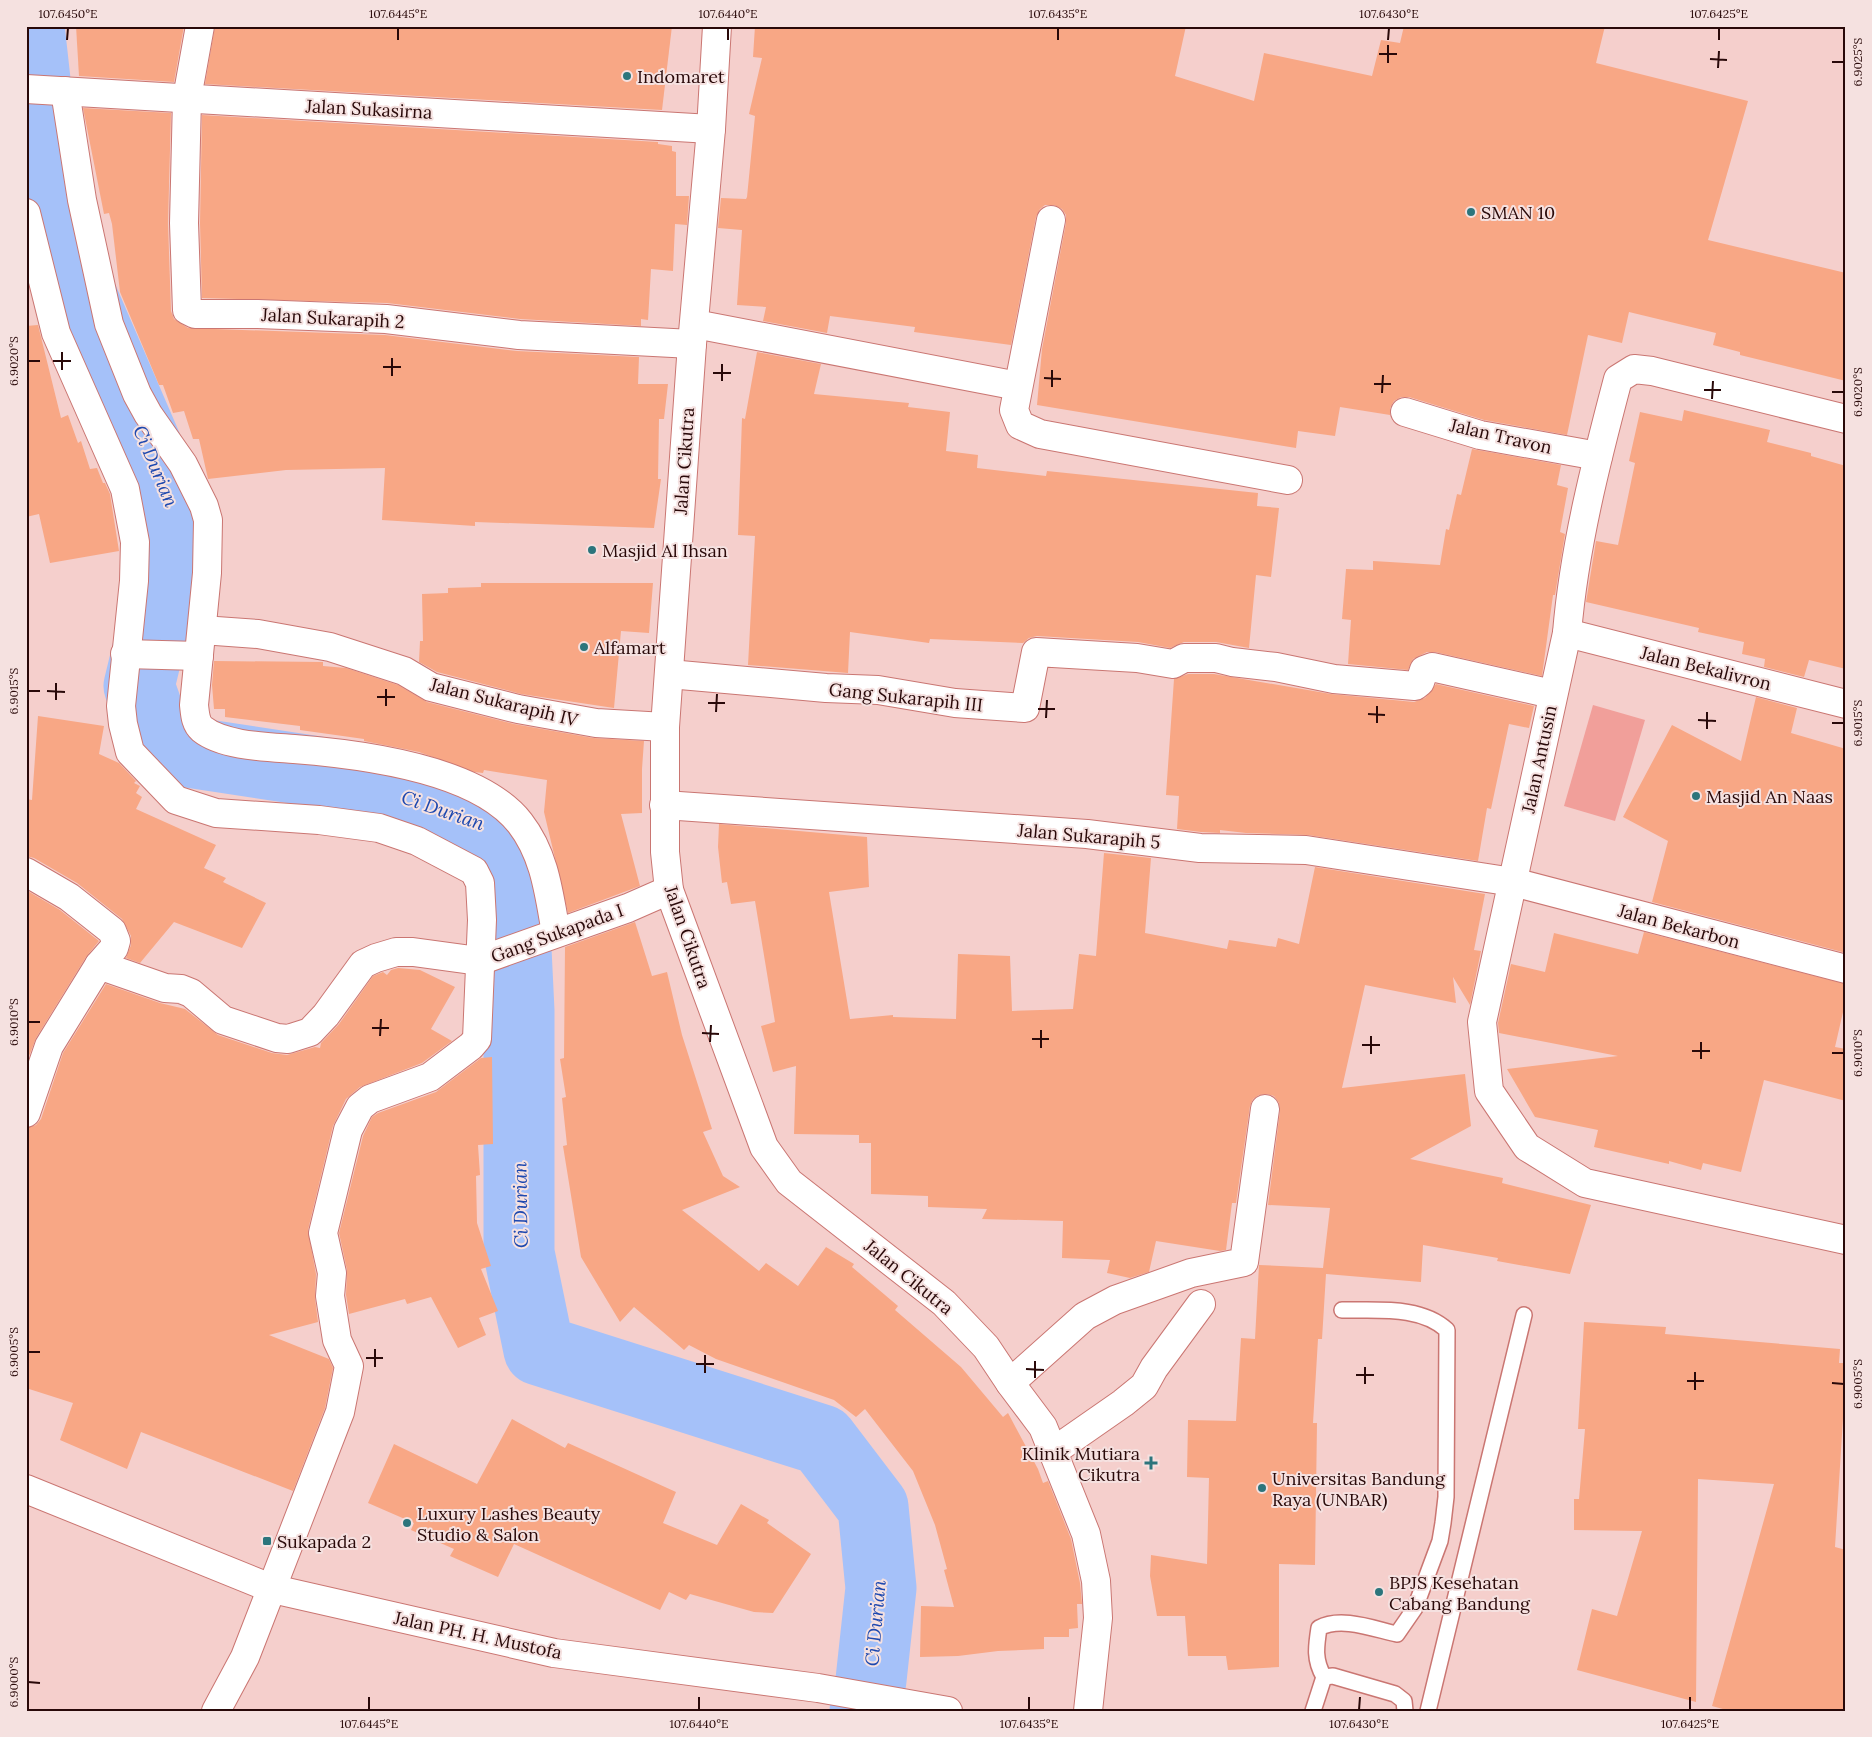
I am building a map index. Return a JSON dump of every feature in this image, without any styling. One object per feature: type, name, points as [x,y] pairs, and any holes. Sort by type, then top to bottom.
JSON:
[{"type":"main road","points":[[187,98],[200,26]]},
{"type":"main road","name":"Jalan Cikutra","points":[[717,26],[711,129],[693,334],[665,727],[664,805],[669,890],[764,1147],[789,1182],[944,1302],[986,1347],[1043,1427],[1086,1534],[1096,1581],[1098,1618],[1088,1711]]},
{"type":"main road","points":[[48,90],[82,200],[109,324],[137,394],[148,414],[183,464],[204,506],[208,520],[207,573],[197,647],[194,704],[195,716],[200,728],[214,736],[260,746],[368,757],[410,767],[464,783],[493,800],[519,821],[534,844],[547,878],[552,935]]},
{"type":"main road","name":"Jalan Sukasirna","points":[[48,90],[711,129]]},
{"type":"main road","name":"Jalan Sukarapih 2","points":[[187,98],[184,223],[187,310],[195,314],[386,319],[519,335],[693,334]]},
{"type":"main road","points":[[26,213],[56,333],[125,488],[135,542],[130,654],[121,706],[127,744],[134,757],[176,800],[216,813],[328,820],[379,828],[417,841],[452,858],[474,871],[480,883],[482,920],[479,1030],[477,1039],[471,1046],[430,1077],[370,1099],[360,1107],[348,1130],[323,1233],[332,1273],[330,1296],[336,1332],[349,1366],[340,1412],[273,1589],[245,1656],[216,1711]]},
{"type":"main road","points":[[1051,220],[1014,410],[1020,425],[1040,434],[1288,480]]},
{"type":"main road","points":[[693,334],[1018,386]]},
{"type":"main road","name":"Jalan Antusin","points":[[1846,419],[1652,371],[1634,369],[1618,379],[1598,456],[1570,604],[1567,633],[1552,694],[1482,1022],[1489,1091],[1527,1148],[1585,1183],[1846,1240]]},
{"type":"main road","name":"Jalan Travon","points":[[1405,412],[1480,435],[1598,456]]},
{"type":"main road","name":"Jalan Bekalivron","points":[[1567,633],[1846,704]]},
{"type":"main road","name":"Jalan Sukarapih IV","points":[[130,654],[197,647],[258,634],[330,647],[404,670],[431,687],[518,709],[596,723],[665,727]]},
{"type":"main road","name":"Gang Sukarapih III","points":[[669,674],[826,688],[878,690],[955,703],[1025,708],[1036,652],[1137,658],[1174,664],[1184,658],[1216,658],[1232,662],[1276,667],[1334,680],[1416,686],[1420,682],[1424,670],[1432,667],[1552,694]]},
{"type":"main road","name":"Jalan Sukarapih 5","points":[[664,805],[1087,834],[1200,848],[1306,850],[1513,882]]},
{"type":"main road","points":[[26,872],[69,897],[112,931],[116,941],[114,948],[99,965],[48,1046],[26,1113]]},
{"type":"main road","name":"Jalan Bekarbon","points":[[1513,882],[1846,969]]},
{"type":"main road","name":"Gang Sukapada I","points":[[99,965],[165,988],[181,989],[191,993],[223,1020],[276,1038],[288,1039],[310,1032],[326,1016],[363,964],[396,952],[413,952],[480,960],[628,908],[669,890]]},
{"type":"main road","points":[[1010,1383],[1086,1316],[1116,1300],[1191,1273],[1244,1262],[1265,1109]]},
{"type":"main road","points":[[1054,1451],[1123,1404],[1144,1386],[1154,1368],[1201,1304]]},
{"type":"main road","name":"Jalan PH. H. Mustofa","points":[[26,1489],[273,1589],[554,1653],[818,1688],[948,1711]]},
{"type":"lane","points":[[1313,1711],[1324,1677],[1317,1665],[1315,1653],[1319,1628],[1327,1624],[1340,1623],[1397,1634],[1402,1629],[1415,1608],[1440,1540],[1446,1497],[1448,1346],[1446,1330],[1436,1320],[1406,1313],[1342,1310]]},
{"type":"lane","points":[[1428,1711],[1524,1315]]},
{"type":"lane","points":[[1324,1677],[1341,1678],[1395,1694],[1404,1701],[1406,1711]]},
{"type":"shaded area","points":[[1593,705],[1645,720],[1615,821],[1564,806]]},
{"type":"building","points":[[76,26],[184,26],[174,82],[79,76]]},
{"type":"building","points":[[215,26],[672,26],[662,110],[205,84]]},
{"type":"building","points":[[755,26],[1186,26],[1175,76],[1254,101],[1264,53],[1372,76],[1381,40],[1400,43],[1404,26],[1605,26],[1596,63],[1748,101],[1708,240],[1846,273],[1846,381],[1740,355],[1740,352],[1713,345],[1716,333],[1629,312],[1622,343],[1588,335],[1567,435],[1484,420],[1409,397],[1401,397],[1394,401],[1390,408],[1390,415],[1340,407],[1335,436],[1298,431],[1296,448],[1037,405],[1042,349],[1066,223],[1066,215],[1062,209],[1054,205],[1045,205],[1040,209],[1036,217],[1011,345],[914,332],[915,327],[830,316],[827,333],[763,321],[766,307],[737,305],[742,230],[718,228],[721,198],[746,199],[747,197],[755,116],[749,114],[762,58],[753,57]]},
{"type":"building","points":[[83,108],[171,113],[168,223],[171,311],[174,319],[188,328],[385,335],[517,351],[639,357],[638,384],[668,384],[664,419],[659,419],[658,479],[661,479],[654,528],[475,522],[475,526],[382,520],[385,468],[286,470],[208,479],[199,439],[193,439],[184,411],[173,413],[163,385],[159,385],[120,292],[112,224],[109,213],[104,214]]},
{"type":"building","points":[[202,115],[658,142],[658,144],[672,146],[672,151],[676,152],[676,196],[689,196],[687,225],[675,224],[673,271],[651,269],[648,320],[641,319],[641,326],[520,319],[387,303],[202,298],[200,223]]},
{"type":"building","points":[[38,325],[61,418],[68,415],[78,443],[81,441],[90,469],[97,468],[110,494],[119,551],[50,563],[39,514],[26,517],[26,326]]},
{"type":"building","points":[[757,352],[821,364],[814,394],[909,403],[908,407],[950,412],[946,451],[978,455],[977,468],[1046,476],[1047,471],[1258,493],[1257,506],[1279,508],[1271,577],[1256,575],[1249,648],[1216,642],[1184,642],[1170,648],[1138,642],[1037,636],[1029,638],[1023,643],[930,639],[929,643],[850,632],[848,673],[748,665],[755,536],[738,535],[742,418],[745,419]]},
{"type":"building","points":[[1684,410],[1770,430],[1767,442],[1811,453],[1811,456],[1846,466],[1846,669],[1809,660],[1804,677],[1764,667],[1765,659],[1742,654],[1744,642],[1698,632],[1699,628],[1586,602],[1596,541],[1618,545],[1635,463],[1629,461],[1640,412],[1682,421]]},
{"type":"building","points":[[1472,449],[1561,465],[1557,485],[1568,488],[1560,532],[1565,534],[1555,595],[1553,595],[1542,676],[1435,652],[1427,652],[1413,659],[1408,670],[1348,664],[1351,620],[1342,619],[1346,569],[1373,570],[1373,561],[1440,565],[1446,529],[1449,530],[1457,494],[1461,495]]},
{"type":"building","points":[[481,583],[653,583],[649,633],[621,631],[614,708],[521,694],[437,672],[419,662],[420,641],[423,641],[422,594],[448,593],[448,588],[481,587]]},
{"type":"building","points":[[214,661],[323,662],[323,666],[346,668],[398,685],[427,702],[514,724],[593,738],[644,741],[642,813],[621,814],[640,886],[568,913],[544,812],[547,780],[484,770],[483,773],[474,772],[419,752],[364,741],[364,739],[300,730],[300,726],[225,717],[225,709],[214,709],[212,685]]},
{"type":"building","points":[[1188,674],[1214,674],[1331,694],[1414,702],[1425,698],[1436,684],[1534,706],[1529,728],[1509,724],[1491,809],[1487,808],[1478,861],[1308,835],[1246,833],[1220,830],[1220,833],[1177,829],[1179,796],[1166,795],[1174,679]]},
{"type":"building","points":[[1756,697],[1797,708],[1791,733],[1846,749],[1846,953],[1652,902],[1668,841],[1623,817],[1672,725],[1741,761]]},
{"type":"building","points":[[38,716],[104,726],[99,754],[119,763],[136,781],[134,783],[140,786],[136,793],[142,797],[136,809],[216,845],[204,868],[226,878],[223,882],[266,903],[242,948],[174,922],[140,963],[126,958],[131,945],[131,936],[122,919],[77,883],[34,858],[26,856],[26,799],[32,800]]},
{"type":"building","points":[[719,824],[867,837],[869,887],[829,892],[850,1019],[893,1015],[893,1017],[956,1019],[958,954],[1010,956],[1012,1011],[1073,1009],[1079,954],[1096,956],[1104,853],[1151,858],[1145,933],[1227,949],[1229,940],[1276,947],[1278,938],[1299,944],[1315,867],[1485,894],[1474,950],[1481,951],[1470,1005],[1453,977],[1456,1003],[1365,985],[1342,1088],[1465,1074],[1471,1126],[1410,1159],[1503,1178],[1502,1183],[1591,1205],[1570,1274],[1497,1261],[1498,1258],[1423,1245],[1421,1282],[1326,1274],[1322,1339],[1318,1339],[1313,1423],[1317,1423],[1315,1565],[1279,1564],[1279,1667],[1228,1670],[1226,1656],[1188,1656],[1185,1616],[1157,1616],[1150,1576],[1151,1555],[1207,1564],[1209,1478],[1187,1477],[1188,1420],[1236,1421],[1241,1338],[1255,1339],[1259,1265],[1323,1268],[1330,1208],[1268,1205],[1280,1111],[1279,1103],[1274,1096],[1267,1094],[1259,1095],[1253,1099],[1250,1106],[1236,1203],[1232,1203],[1226,1250],[1220,1251],[1156,1241],[1149,1272],[1130,1278],[1107,1273],[1110,1260],[1062,1258],[1063,1221],[982,1219],[987,1209],[928,1207],[928,1196],[871,1194],[871,1143],[859,1143],[859,1135],[794,1134],[796,1066],[773,1072],[761,1026],[775,1022],[755,901],[731,904],[727,882],[722,883],[718,847]]},
{"type":"building","points":[[26,890],[60,910],[99,941],[86,957],[36,1038],[26,1064]]},
{"type":"building","points":[[635,922],[652,976],[667,972],[682,1035],[712,1129],[703,1132],[723,1176],[740,1187],[682,1210],[759,1271],[766,1263],[798,1286],[826,1247],[854,1264],[852,1267],[898,1306],[895,1310],[961,1367],[1003,1417],[1008,1413],[1038,1469],[1043,1483],[1048,1481],[1071,1539],[1080,1583],[1082,1604],[1077,1604],[1078,1628],[1069,1629],[1069,1637],[1044,1637],[1044,1649],[920,1657],[921,1606],[954,1607],[944,1570],[947,1569],[935,1525],[913,1471],[865,1409],[856,1417],[834,1400],[716,1359],[689,1345],[684,1350],[634,1307],[620,1322],[581,1257],[563,1146],[567,1145],[562,1098],[566,1097],[560,1059],[564,1058],[565,947]]},
{"type":"building","points":[[1644,932],[1846,984],[1846,999],[1835,1047],[1846,1049],[1846,1101],[1764,1080],[1741,1172],[1703,1163],[1701,1170],[1669,1161],[1669,1164],[1594,1147],[1598,1130],[1535,1117],[1507,1069],[1618,1056],[1499,1033],[1498,1023],[1511,964],[1545,972],[1554,933],[1638,954]]},
{"type":"building","points":[[398,968],[420,970],[455,987],[431,1029],[452,1041],[422,1063],[360,1087],[346,1099],[333,1126],[308,1230],[316,1274],[315,1298],[318,1322],[269,1335],[329,1359],[333,1368],[325,1408],[293,1491],[141,1432],[127,1469],[60,1440],[73,1403],[26,1388],[26,1128],[36,1125],[41,1119],[63,1053],[106,984],[160,1003],[185,1009],[218,1035],[272,1053],[287,1055],[315,1047],[320,1048],[321,1043],[339,1024],[373,976],[383,972],[387,975],[391,970]]},
{"type":"building","points":[[492,1057],[493,1144],[478,1145],[480,1175],[476,1176],[477,1223],[491,1266],[481,1269],[498,1311],[479,1318],[486,1335],[458,1348],[431,1297],[407,1304],[405,1299],[349,1314],[346,1295],[347,1270],[339,1233],[363,1136],[372,1117],[378,1113],[436,1092],[481,1058]]},
{"type":"building","points":[[1584,1322],[1666,1327],[1665,1334],[1840,1349],[1839,1363],[1846,1363],[1846,1370],[1835,1547],[1846,1550],[1846,1711],[1730,1711],[1712,1706],[1774,1484],[1698,1479],[1696,1702],[1577,1670],[1592,1609],[1617,1616],[1642,1531],[1574,1530],[1574,1499],[1579,1499],[1585,1429],[1578,1429]]},
{"type":"building","points":[[512,1419],[565,1448],[568,1443],[676,1492],[663,1523],[717,1545],[741,1504],[769,1520],[767,1523],[811,1554],[773,1613],[754,1612],[690,1594],[686,1600],[669,1592],[660,1610],[514,1544],[498,1577],[450,1556],[454,1549],[411,1530],[414,1523],[368,1503],[394,1444],[477,1484]]},
{"type":"waterway","name":"Ci Durian","points":[[29,26],[51,225],[179,521],[139,686],[161,748],[339,775],[495,827],[513,887],[519,1011],[519,1253],[539,1350],[822,1440],[873,1507],[881,1588],[871,1680],[865,1711]]},
{"type":"place","name":"Indomaret","points":[[627,76]]},
{"type":"place","name":"SMAN 10","points":[[1471,212]]},
{"type":"place","name":"Masjid Al Ihsan","points":[[592,550]]},
{"type":"place","name":"Alfamart","points":[[584,647]]},
{"type":"place","name":"Masjid An Naas","points":[[1696,796]]},
{"type":"place","name":"Klinik Mutiara Cikutra","points":[[1151,1463]]},
{"type":"place","name":"Universitas Bandung Raya (UNBAR)","points":[[1262,1488]]},
{"type":"place","name":"Luxury Lashes Beauty Studio & Salon","points":[[407,1523]]},
{"type":"place","name":"Sukapada 2","points":[[267,1541]]},
{"type":"place","name":"BPJS Kesehatan Cabang Bandung","points":[[1379,1592]]}]
